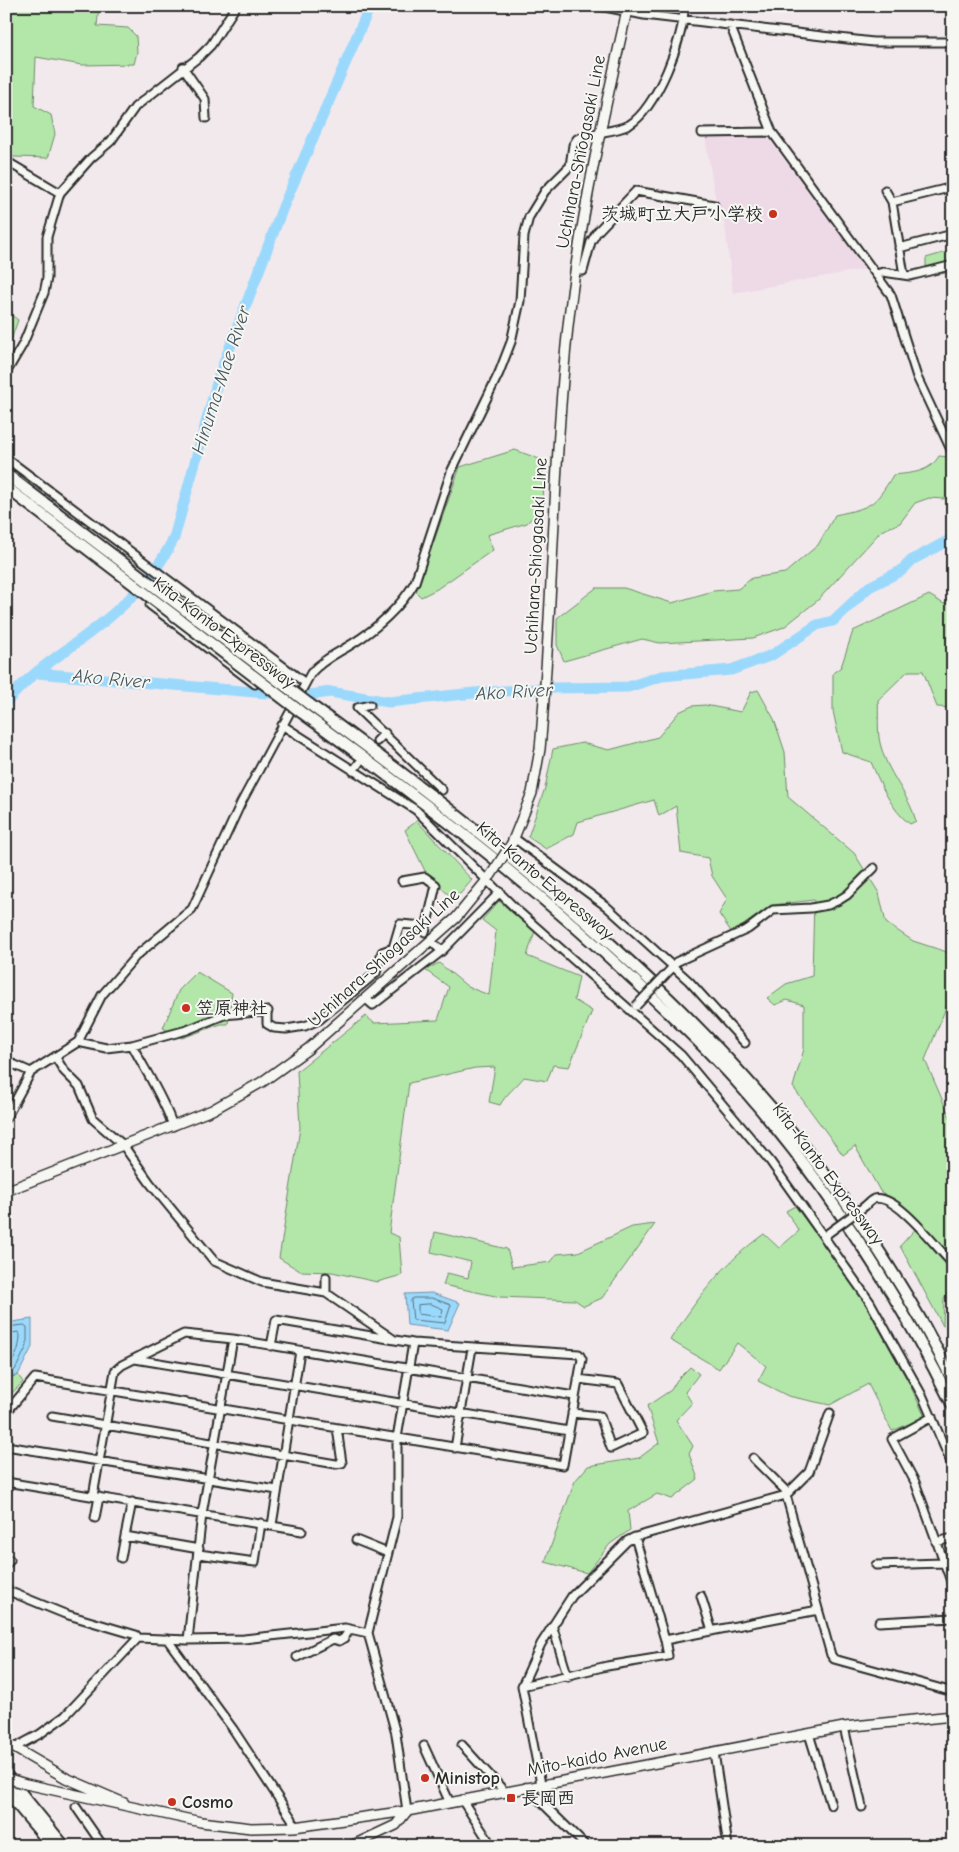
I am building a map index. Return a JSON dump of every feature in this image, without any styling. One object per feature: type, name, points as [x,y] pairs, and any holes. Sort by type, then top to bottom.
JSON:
[{"type":"highway","name":"Kita-Kanto Expressway","points":[[6,474],[309,704],[400,770],[547,888],[665,993],[751,1082],[820,1167],[856,1216],[911,1304],[953,1381]]},
{"type":"highway","name":"Kita-Kanto Expressway","points":[[6,487],[301,712],[393,778],[540,896],[657,1001],[744,1089],[812,1174],[873,1260],[902,1309],[953,1406]]},
{"type":"highway","points":[[6,1777],[64,1846]]},
{"type":"highway","points":[[9,1796],[52,1846]]},
{"type":"main road","name":"Uchihara-Shiogasaki Line","points":[[6,1191],[212,1110],[262,1082],[308,1049],[456,918],[489,878],[513,841],[532,793],[540,748],[563,384],[575,271],[601,132],[627,9]]},
{"type":"main road","name":"Mito-kaido Avenue","points":[[129,1805],[164,1814],[226,1825],[294,1827],[369,1818],[844,1727],[953,1716]]},
{"type":"main road","points":[[10,1746],[66,1778],[129,1805]]},
{"type":"main road","points":[[6,1777],[26,1784],[111,1803],[129,1805]]},
{"type":"main road","points":[[351,1846],[398,1824],[407,1811]]},
{"type":"main road","points":[[369,1818],[377,1825],[374,1835]]},
{"type":"street","points":[[6,373],[20,350],[44,293],[47,278],[48,237],[60,193],[91,158],[111,141],[135,107],[183,67],[199,57],[211,45],[236,6]]},
{"type":"street","points":[[600,6],[684,19],[873,42],[953,42]]},
{"type":"street","points":[[6,1118],[31,1072],[56,1058],[78,1042],[102,995],[136,956],[192,909],[230,824],[304,682],[316,667],[354,643],[392,612],[408,595],[415,582],[451,472],[499,373],[511,342],[520,301],[524,236],[529,217],[545,190],[570,166],[573,146],[577,139],[630,124],[650,105],[681,35],[684,6]]},
{"type":"street","points":[[730,25],[772,132],[894,301],[918,377],[953,454]]},
{"type":"street","points":[[183,67],[205,99],[206,118]]},
{"type":"street","points":[[702,133],[772,132]]},
{"type":"street","points":[[6,160],[60,193]]},
{"type":"street","points":[[892,202],[953,187]]},
{"type":"street","points":[[885,190],[892,202],[904,275]]},
{"type":"street","points":[[575,271],[583,271],[597,232],[636,191],[714,205]]},
{"type":"street","points":[[900,248],[953,234]]},
{"type":"street","points":[[876,274],[883,272],[910,276],[953,265]]},
{"type":"street","points":[[6,458],[137,559],[304,682]]},
{"type":"street","points":[[150,604],[255,684]]},
{"type":"street","points":[[240,672],[258,648]]},
{"type":"street","points":[[370,705],[357,708],[442,790]]},
{"type":"street","points":[[282,725],[416,810],[489,878],[500,892],[635,1008],[681,1055],[770,1161],[826,1235],[870,1302],[903,1359],[932,1417],[953,1467]]},
{"type":"street","points":[[377,741],[384,733]]},
{"type":"street","points":[[353,771],[359,763]]},
{"type":"street","points":[[513,841],[606,906],[672,968],[745,1043]]},
{"type":"street","points":[[635,1008],[676,962],[748,929],[773,910],[820,906],[838,900],[847,895],[874,868]]},
{"type":"street","points":[[78,1042],[106,1048],[132,1045],[186,1030],[233,1013],[267,1011],[267,1024],[274,1028],[298,1027],[319,1020],[376,973],[382,952],[393,948],[400,924],[425,929],[436,886],[425,877],[402,881]]},
{"type":"street","points":[[365,998],[373,1005],[442,950],[500,892]]},
{"type":"street","points":[[435,946],[442,950]]},
{"type":"street","points":[[132,1045],[146,1074],[163,1100],[173,1126]]},
{"type":"street","points":[[56,1058],[64,1071],[79,1086],[93,1119],[123,1145],[150,1183],[214,1261],[262,1282],[326,1293],[392,1339]]},
{"type":"street","points":[[6,1061],[31,1072]]},
{"type":"street","points":[[826,1235],[874,1199],[883,1200],[897,1206],[953,1264]]},
{"type":"street","points":[[326,1277],[326,1293]]},
{"type":"street","points":[[6,1413],[35,1378],[563,1465],[582,1359],[579,1354],[413,1343],[276,1320],[271,1346]]},
{"type":"street","points":[[96,1518],[96,1496],[100,1461],[115,1371],[184,1334],[233,1339],[574,1396]]},
{"type":"street","points":[[188,1640],[202,1514],[233,1339]]},
{"type":"street","points":[[407,1811],[396,1734],[368,1633],[397,1517],[397,1438],[413,1343]]},
{"type":"street","points":[[455,1448],[472,1348]]},
{"type":"street","points":[[272,1525],[300,1351]]},
{"type":"street","points":[[135,1359],[569,1431]]},
{"type":"street","points":[[572,1413],[600,1416],[611,1448],[643,1433],[618,1384],[578,1379]]},
{"type":"street","points":[[541,1784],[522,1686],[541,1644],[572,1596],[620,1547],[634,1537],[787,1494],[809,1472],[830,1413]]},
{"type":"street","points":[[52,1416],[214,1445],[342,1463],[337,1428]]},
{"type":"street","points":[[932,1417],[892,1438],[915,1482],[953,1588]]},
{"type":"street","points":[[6,1446],[277,1490]]},
{"type":"street","points":[[752,1458],[787,1494],[818,1610],[834,1659],[953,1692]]},
{"type":"street","points":[[6,1482],[302,1531]]},
{"type":"street","points":[[121,1558],[132,1502]]},
{"type":"street","points":[[125,1536],[255,1562],[261,1523]]},
{"type":"street","points":[[522,1686],[606,1666],[668,1656],[665,1640],[634,1537]]},
{"type":"street","points":[[936,1542],[953,1538]]},
{"type":"street","points":[[356,1540],[388,1553]]},
{"type":"street","points":[[876,1565],[943,1563]]},
{"type":"street","points":[[6,1590],[65,1614],[136,1635],[138,1638],[188,1640],[244,1639],[280,1633],[350,1629],[368,1633]]},
{"type":"street","points":[[701,1596],[712,1631]]},
{"type":"street","points":[[665,1640],[818,1610]]},
{"type":"street","points":[[879,1622],[953,1618]]},
{"type":"street","points":[[553,1628],[568,1676]]},
{"type":"street","points":[[297,1657],[332,1639],[339,1640],[344,1638],[350,1629]]},
{"type":"street","points":[[10,1746],[40,1734],[65,1716],[138,1638]]},
{"type":"street","points":[[167,1639],[234,1729],[292,1819],[294,1827]]},
{"type":"street","points":[[844,1727],[862,1808]]},
{"type":"street","points":[[809,1734],[831,1805]]},
{"type":"street","points":[[462,1745],[504,1791]]},
{"type":"street","points":[[424,1746],[450,1803]]},
{"type":"street","points":[[714,1752],[728,1846]]},
{"type":"street","points":[[526,1787],[586,1846]]},
{"type":"street","points":[[462,1800],[492,1846]]},
{"type":"street","points":[[76,1807],[103,1846]]},
{"type":"shaded area","name":"茨城町立大戸小学校","points":[[705,137],[766,137],[769,139],[865,269],[733,293],[725,225],[716,202]]},
{"type":"green space","points":[[6,6],[99,6],[97,26],[128,28],[136,36],[137,52],[134,64],[82,65],[36,57],[34,106],[51,115],[55,134],[48,158],[6,155]]},
{"type":"green space","points":[[953,250],[953,271],[941,274],[926,266],[926,258]]},
{"type":"green space","points":[[6,311],[18,320],[11,340],[6,338]]},
{"type":"green space","points":[[515,450],[542,460],[544,505],[527,523],[487,535],[493,550],[437,589],[421,597],[416,592],[460,467]]},
{"type":"green space","points":[[939,456],[949,457],[953,469],[953,496],[943,499],[929,498],[915,503],[900,523],[881,531],[818,600],[784,627],[753,638],[660,643],[642,639],[564,661],[557,645],[557,618],[596,588],[624,588],[672,603],[713,591],[738,589],[752,578],[785,573],[818,545],[835,515],[857,510],[870,504],[881,494],[893,475],[913,473],[925,469],[935,462]]},
{"type":"green space","points":[[929,595],[944,604],[953,599],[953,708],[937,707],[923,671],[908,671],[878,700],[880,743],[887,764],[913,811],[916,821],[910,824],[892,804],[871,762],[842,752],[833,711],[833,673],[841,667],[853,631]]},
{"type":"green space","points":[[758,690],[774,719],[785,752],[788,797],[854,853],[879,893],[886,923],[913,941],[953,954],[953,990],[925,1060],[952,1122],[953,1286],[944,1298],[943,1326],[900,1246],[919,1225],[899,1204],[880,1191],[855,1146],[843,1155],[793,1087],[804,1049],[804,1005],[787,1000],[775,1005],[767,998],[786,984],[812,976],[814,900],[772,905],[732,933],[719,914],[727,899],[712,876],[708,858],[681,853],[676,806],[659,816],[654,800],[578,822],[574,834],[546,849],[528,837],[545,788],[553,749],[582,743],[609,750],[658,737],[679,712],[692,706],[705,705],[741,712],[751,692]]},
{"type":"green space","points":[[417,821],[472,880],[460,894],[449,895],[427,875],[405,830]]},
{"type":"green space","points":[[499,901],[535,931],[527,956],[579,977],[574,1000],[592,1011],[569,1067],[553,1065],[547,1081],[524,1077],[500,1105],[489,1102],[495,1067],[475,1068],[409,1083],[389,1233],[399,1237],[402,1275],[377,1282],[332,1272],[300,1271],[279,1258],[300,1128],[297,1071],[366,1016],[374,1023],[438,1020],[449,987],[425,970],[439,963],[468,987],[489,995],[496,931],[482,920]]},
{"type":"green space","points":[[197,972],[232,993],[228,1024],[221,1024],[182,1038],[163,1028],[179,990]]},
{"type":"green space","points":[[795,1206],[859,1293],[909,1383],[925,1417],[892,1431],[868,1384],[830,1405],[788,1396],[758,1381],[766,1366],[737,1343],[719,1369],[670,1340],[712,1282],[749,1245],[764,1234],[779,1248],[799,1231],[786,1211]]},
{"type":"green space","points":[[655,1224],[602,1298],[584,1306],[575,1300],[500,1297],[443,1285],[447,1273],[468,1278],[471,1262],[431,1252],[435,1232],[507,1249],[512,1267],[551,1262],[557,1254],[578,1252],[632,1227]]},
{"type":"green space","points":[[690,1367],[699,1374],[685,1392],[692,1403],[676,1420],[693,1446],[689,1454],[698,1479],[672,1499],[657,1494],[628,1511],[630,1530],[610,1544],[587,1573],[545,1562],[575,1481],[588,1466],[639,1458],[659,1443],[647,1406],[671,1390],[677,1380]]},
{"type":"green space","points":[[18,1375],[23,1382],[6,1399],[6,1379]]},
{"type":"water","points":[[432,1293],[460,1303],[448,1330],[407,1325],[405,1294]]},
{"type":"water","points":[[32,1319],[32,1347],[18,1375],[6,1379],[6,1323]]},
{"type":"waterway","name":"Hinuma-Mae River","points":[[6,703],[26,681],[97,627],[130,598],[159,563],[174,538],[219,376],[283,207],[370,6]]},
{"type":"waterway","name":"Ako River","points":[[36,673],[266,693],[310,695],[330,692],[389,702],[474,693],[552,688],[628,687],[662,676],[731,670],[772,655],[817,625],[833,621],[869,587],[901,571],[912,560],[953,538]]},
{"type":"place","name":"茨城町立大戸小学校","points":[[773,214]]},
{"type":"place","name":"笠原神社","points":[[186,1008]]},
{"type":"place","name":"Ministop","points":[[425,1778]]},
{"type":"place","name":"長岡西","points":[[511,1798]]},
{"type":"place","name":"Cosmo","points":[[172,1802]]}]
